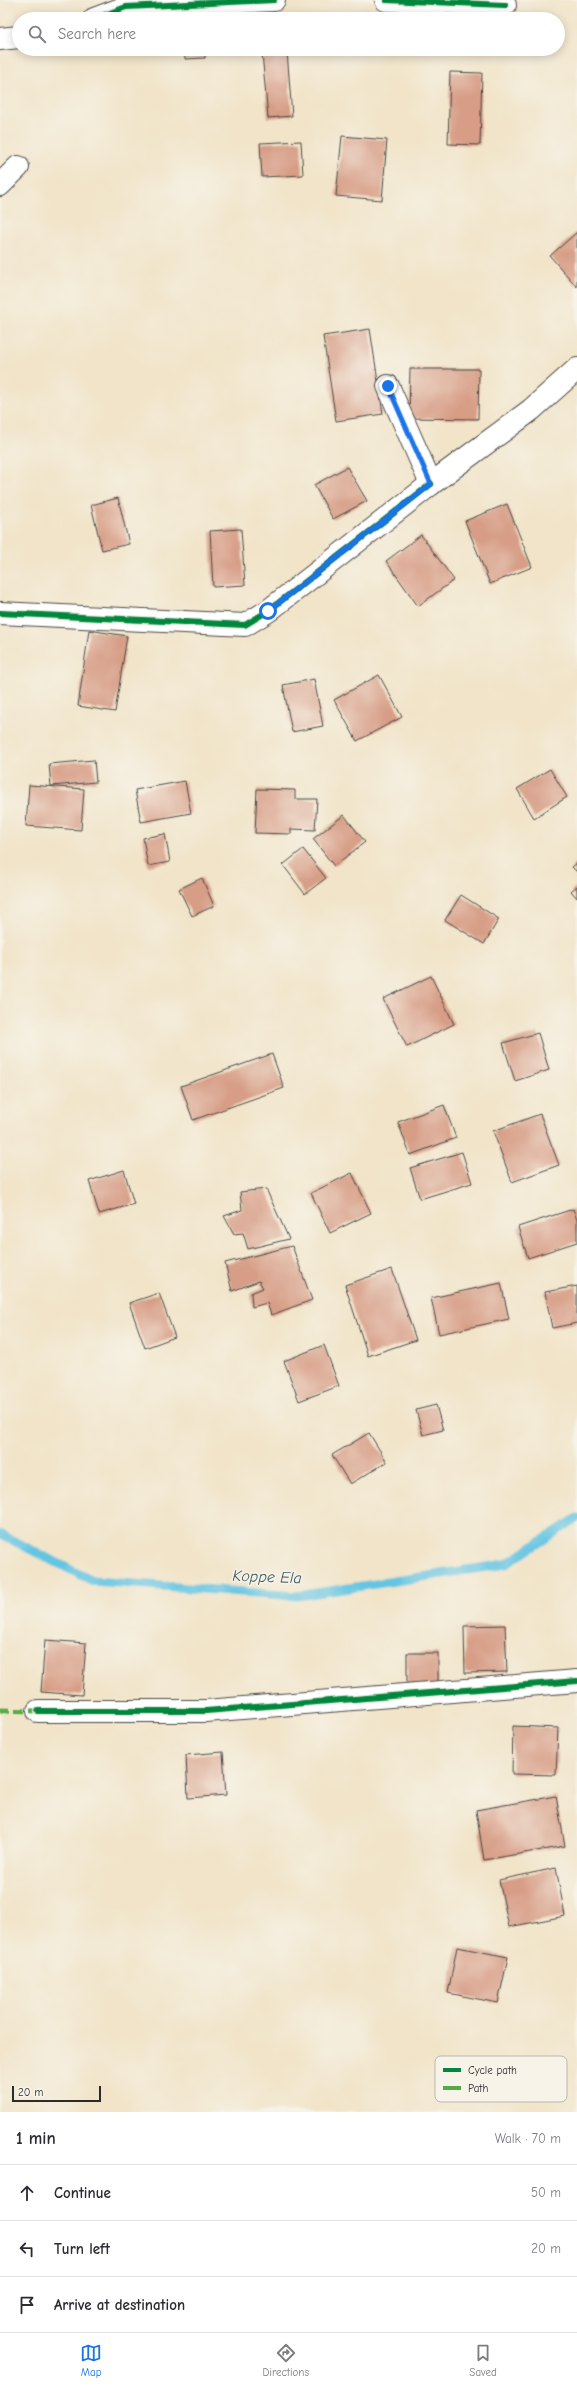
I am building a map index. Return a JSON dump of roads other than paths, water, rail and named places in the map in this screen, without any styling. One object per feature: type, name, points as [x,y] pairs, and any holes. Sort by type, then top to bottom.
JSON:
[{"type":"street","points":[[113,12],[126,7],[274,0]]},
{"type":"street","points":[[386,0],[505,5]]},
{"type":"street","points":[[0,38],[12,37]]},
{"type":"street","points":[[0,164],[18,167],[0,185]]},
{"type":"street","points":[[0,613],[244,625],[268,611],[431,484],[531,410],[577,369]]},
{"type":"street","points":[[388,386],[431,484]]},
{"type":"street","points":[[38,1711],[206,1711],[577,1680]]},
{"type":"waterway","name":"Koppe Ela","points":[[0,1534],[93,1581],[297,1596],[506,1564],[577,1518]]}]
